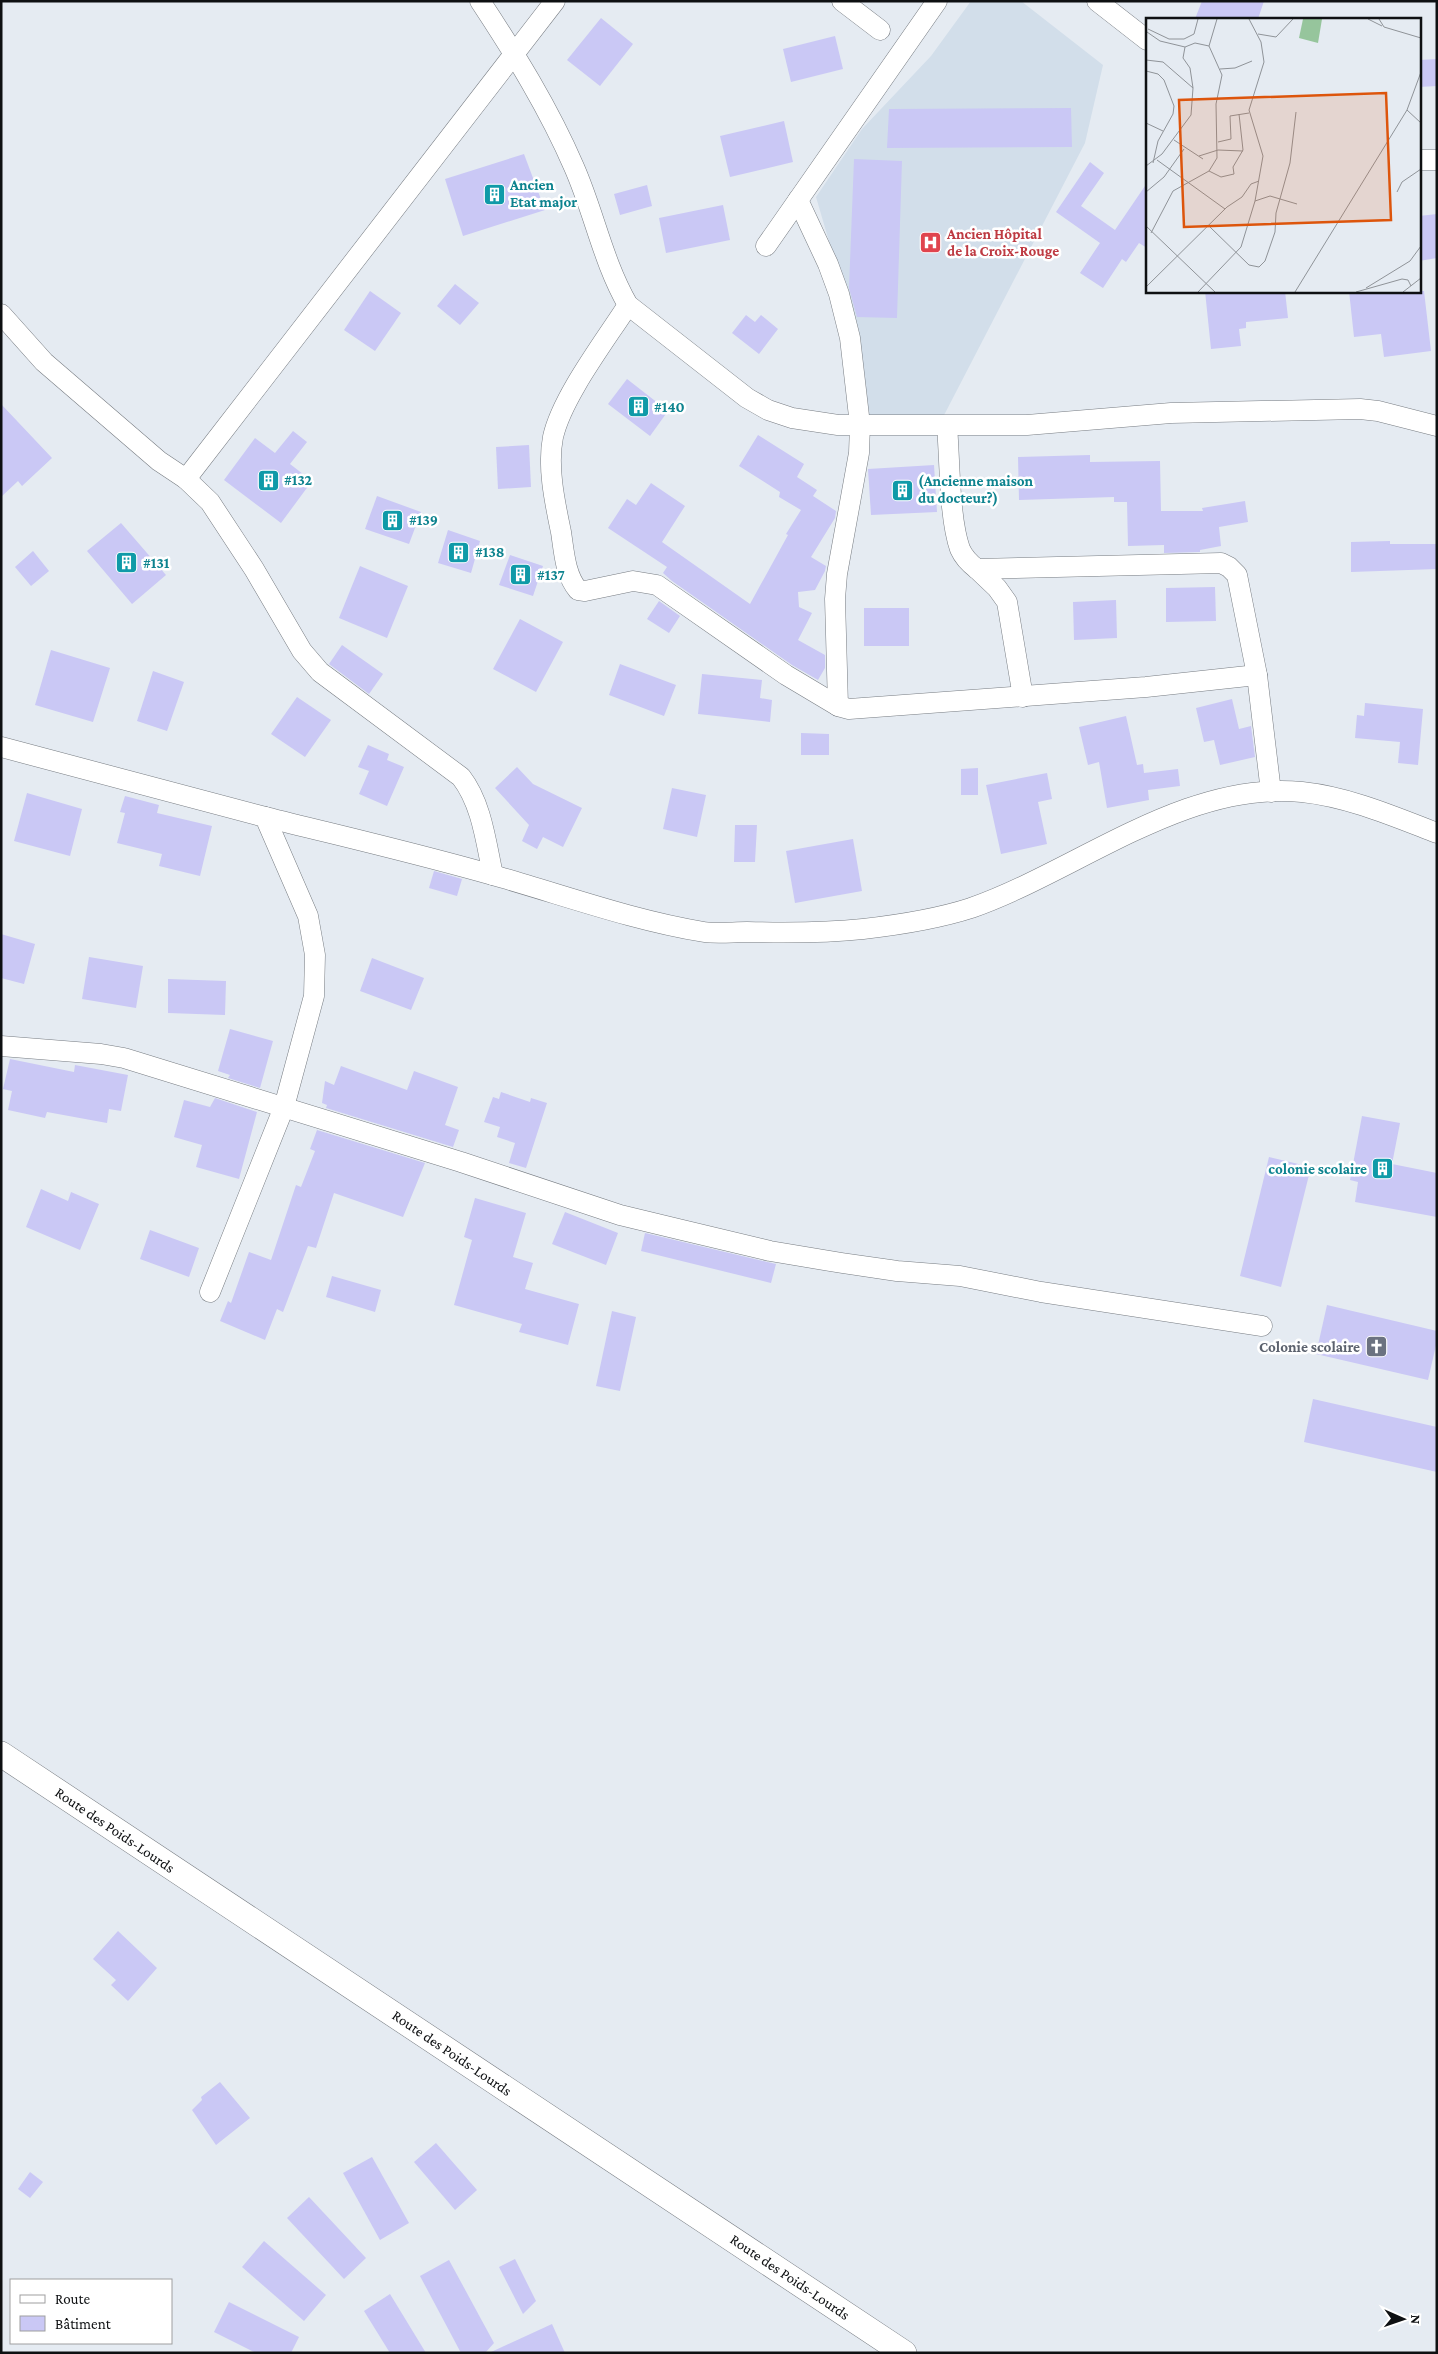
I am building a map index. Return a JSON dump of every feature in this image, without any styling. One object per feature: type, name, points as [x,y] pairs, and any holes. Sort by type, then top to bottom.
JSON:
[{"type":"street","points":[[480,1],[515,55],[574,167],[617,285],[628,305],[747,398],[768,410],[792,418],[838,425],[947,426],[1027,425],[1171,413],[1360,409],[1378,411],[1437,426]]},
{"type":"street","points":[[186,480],[555,1]]},
{"type":"street","points":[[842,1],[880,30]]},
{"type":"street","points":[[766,246],[938,1]]},
{"type":"street","points":[[1097,1],[1146,39]]},
{"type":"street","points":[[1420,160],[1437,160]]},
{"type":"street","points":[[798,200],[828,264],[839,294],[850,338],[860,425],[859,453],[837,574],[835,599],[838,706]]},
{"type":"street","points":[[628,305],[561,413],[553,439],[552,464],[555,502],[568,570],[573,584],[578,590],[585,591],[633,581],[658,585],[786,674],[838,706],[849,709],[1146,688],[1257,675]]},
{"type":"street","points":[[1,314],[44,362],[159,461],[186,480],[210,502],[302,651],[320,672],[461,777],[470,789],[478,811],[494,875]]},
{"type":"street","points":[[947,426],[955,524],[960,548],[967,561],[997,588],[1007,602],[1023,697]]},
{"type":"street","points":[[977,569],[1221,563],[1229,567],[1237,575],[1257,675],[1271,792]]},
{"type":"street","points":[[1,747],[494,875],[640,917],[706,932],[776,933],[862,929],[920,920],[970,908],[1055,871],[1176,812],[1222,797],[1271,792],[1302,792],[1330,797],[1376,810],[1437,833]]},
{"type":"street","points":[[210,1292],[284,1107],[314,996],[315,955],[308,916],[265,817]]},
{"type":"street","points":[[1,1046],[101,1054],[124,1058],[284,1107],[620,1215],[770,1251],[896,1271],[960,1276],[1041,1292],[1262,1326]]},
{"type":"street","name":"Route des Poids-Lourds","points":[[1,1754],[904,2353]]},
{"type":"shaded area","name":"Ancien Hôpital de la Croix-Rouge","points":[[971,1],[1021,1],[1103,65],[1085,143],[941,421],[864,420],[843,289],[816,197],[862,129],[931,56]]},
{"type":"building","points":[[1202,1],[1264,1],[1258,18],[1195,18]]},
{"type":"building","points":[[601,18],[633,44],[600,86],[567,60]]},
{"type":"building","points":[[835,36],[843,69],[791,82],[783,49]]},
{"type":"building","points":[[1437,59],[1437,86],[1420,87],[1420,60]]},
{"type":"building","points":[[1071,108],[1072,147],[887,148],[889,109]]},
{"type":"building","points":[[784,121],[793,162],[730,177],[720,136]]},
{"type":"building","name":"Ancien Etat major","points":[[524,154],[545,210],[463,236],[445,179]]},
{"type":"building","points":[[854,159],[902,161],[897,318],[857,317],[849,288]]},
{"type":"building","points":[[1090,162],[1104,173],[1081,206],[1115,230],[1146,184],[1146,247],[1139,243],[1126,262],[1122,259],[1103,288],[1080,273],[1100,243],[1056,212]]},
{"type":"building","points":[[647,185],[652,206],[620,215],[614,194]]},
{"type":"building","points":[[723,205],[730,240],[666,253],[659,218]]},
{"type":"building","points":[[1437,214],[1437,258],[1420,261],[1420,216]]},
{"type":"building","points":[[455,284],[479,303],[460,325],[437,306]]},
{"type":"building","points":[[370,291],[401,313],[375,351],[344,330]]},
{"type":"building","points":[[1424,291],[1431,351],[1384,357],[1381,334],[1354,337],[1349,292]]},
{"type":"building","points":[[1205,292],[1285,292],[1288,318],[1246,322],[1246,328],[1239,329],[1241,346],[1211,349]]},
{"type":"building","points":[[746,315],[755,322],[761,315],[778,329],[759,354],[732,333]]},
{"type":"building","name":"#140","points":[[627,379],[668,411],[650,436],[608,404]]},
{"type":"building","points":[[1,404],[52,458],[22,486],[18,481],[1,497]]},
{"type":"building","name":"#132","points":[[293,431],[307,442],[290,464],[312,481],[281,523],[224,480],[255,438],[275,453]]},
{"type":"building","points":[[758,435],[804,464],[797,477],[817,490],[813,496],[836,511],[835,518],[811,557],[826,566],[825,571],[815,590],[798,592],[799,607],[812,613],[798,640],[825,655],[825,668],[818,680],[792,665],[672,581],[663,573],[667,567],[608,528],[627,499],[636,505],[651,483],[685,506],[662,542],[750,604],[788,535],[786,534],[801,510],[779,497],[780,492],[739,466]]},
{"type":"building","points":[[529,445],[531,487],[498,489],[496,447]]},
{"type":"building","points":[[1090,455],[1090,462],[1160,461],[1161,511],[1203,511],[1202,508],[1245,501],[1248,522],[1219,527],[1221,546],[1200,550],[1200,552],[1164,553],[1164,545],[1128,546],[1127,502],[1114,502],[1114,497],[1019,500],[1018,457]]},
{"type":"building","name":"(Ancienne maison du docteur?)","points":[[934,465],[937,512],[871,515],[868,469]]},
{"type":"building","name":"#139","points":[[377,496],[421,512],[409,544],[365,529]]},
{"type":"building","name":"#131","points":[[121,523],[166,575],[132,604],[87,551]]},
{"type":"building","name":"#138","points":[[448,530],[480,541],[471,573],[438,563]]},
{"type":"building","points":[[1390,541],[1390,544],[1437,544],[1437,569],[1351,572],[1351,542]]},
{"type":"building","points":[[33,551],[49,571],[31,586],[15,567]]},
{"type":"building","name":"#137","points":[[510,555],[543,566],[533,596],[499,585]]},
{"type":"building","points":[[360,566],[408,586],[387,638],[339,618]]},
{"type":"building","points":[[1215,587],[1216,621],[1166,622],[1166,588]]},
{"type":"building","points":[[1116,600],[1117,638],[1074,640],[1073,602]]},
{"type":"building","points":[[659,601],[680,616],[669,633],[647,619]]},
{"type":"building","points":[[864,608],[909,608],[909,646],[864,646]]},
{"type":"building","points":[[520,619],[563,642],[536,692],[493,669]]},
{"type":"building","points":[[342,645],[383,674],[369,694],[329,664]]},
{"type":"building","points":[[51,650],[110,668],[93,722],[35,705]]},
{"type":"building","points":[[620,664],[676,685],[664,716],[609,695]]},
{"type":"building","points":[[153,671],[184,682],[167,731],[137,721]]},
{"type":"building","points":[[702,674],[762,680],[760,698],[772,700],[770,722],[698,714]]},
{"type":"building","points":[[297,697],[331,720],[305,757],[271,734]]},
{"type":"building","points":[[1232,699],[1239,729],[1251,726],[1255,757],[1220,765],[1214,740],[1204,742],[1196,708]]},
{"type":"building","points":[[1365,703],[1423,709],[1418,765],[1398,763],[1400,742],[1355,738],[1357,715],[1364,716]]},
{"type":"building","points":[[1126,716],[1137,765],[1143,764],[1144,773],[1178,769],[1180,786],[1148,790],[1149,800],[1107,808],[1099,762],[1088,765],[1079,727]]},
{"type":"building","points":[[801,733],[829,734],[829,755],[801,755]]},
{"type":"building","points":[[368,745],[389,754],[387,760],[404,767],[387,806],[359,794],[369,771],[358,767]]},
{"type":"building","points":[[517,767],[533,784],[582,808],[563,847],[543,837],[537,849],[522,841],[529,825],[495,788]]},
{"type":"building","points":[[978,768],[978,795],[961,795],[961,769]]},
{"type":"building","points":[[1047,773],[1052,799],[1038,802],[1047,844],[1001,854],[986,785]]},
{"type":"building","points":[[672,788],[706,795],[697,837],[663,829]]},
{"type":"building","points":[[27,793],[82,809],[70,856],[14,841]]},
{"type":"building","points":[[125,796],[159,805],[157,813],[212,826],[200,876],[159,866],[162,854],[117,843],[125,813],[120,812]]},
{"type":"building","points":[[735,825],[757,825],[755,862],[734,862]]},
{"type":"building","points":[[853,839],[862,891],[795,903],[786,851]]},
{"type":"building","points":[[434,871],[462,879],[457,896],[429,888]]},
{"type":"building","points":[[1,934],[35,944],[24,984],[1,978]]},
{"type":"building","points":[[89,957],[143,966],[136,1008],[82,999]]},
{"type":"building","points":[[372,958],[424,978],[411,1010],[360,991]]},
{"type":"building","points":[[168,979],[226,981],[225,1015],[168,1013]]},
{"type":"building","points":[[230,1029],[273,1041],[260,1088],[228,1078],[230,1075],[218,1071]]},
{"type":"building","points":[[10,1059],[74,1072],[75,1065],[128,1075],[121,1111],[109,1109],[107,1123],[47,1112],[45,1118],[8,1110],[12,1091],[3,1089]]},
{"type":"building","points":[[341,1066],[407,1090],[414,1071],[458,1087],[445,1125],[459,1130],[453,1147],[326,1108],[327,1105],[322,1103],[325,1081],[334,1085]]},
{"type":"building","points":[[501,1092],[530,1102],[531,1098],[547,1103],[526,1168],[509,1163],[515,1143],[497,1137],[500,1127],[484,1122],[493,1097],[499,1099]]},
{"type":"building","points":[[215,1098],[257,1112],[239,1179],[196,1167],[202,1145],[174,1137],[184,1100],[210,1107]]},
{"type":"building","name":"colonie scolaire","points":[[1362,1116],[1400,1123],[1392,1164],[1437,1173],[1437,1217],[1355,1202],[1358,1182],[1350,1180]]},
{"type":"building","points":[[317,1130],[425,1163],[403,1217],[334,1193],[316,1248],[308,1246],[283,1312],[277,1309],[265,1340],[220,1321],[228,1301],[231,1303],[249,1252],[271,1260],[296,1185],[301,1187],[315,1151],[310,1149]]},
{"type":"building","name":"colonie scolaire","points":[[1269,1157],[1311,1167],[1281,1287],[1240,1276]]},
{"type":"building","points":[[41,1189],[68,1201],[71,1192],[99,1204],[80,1250],[26,1227]]},
{"type":"building","points":[[475,1198],[526,1213],[513,1257],[533,1263],[525,1289],[579,1304],[568,1345],[519,1332],[522,1324],[454,1305],[472,1240],[464,1237]]},
{"type":"building","points":[[565,1212],[618,1233],[606,1265],[552,1244]]},
{"type":"building","points":[[150,1230],[199,1248],[189,1277],[140,1259]]},
{"type":"building","points":[[645,1233],[776,1264],[771,1283],[641,1251]]},
{"type":"building","points":[[332,1276],[381,1290],[375,1312],[326,1297]]},
{"type":"building","name":"Colonie scolaire","points":[[1327,1305],[1437,1331],[1437,1341],[1428,1380],[1316,1354]]},
{"type":"building","points":[[612,1311],[636,1317],[620,1391],[596,1386]]},
{"type":"building","points":[[1313,1399],[1437,1427],[1437,1472],[1304,1442]]},
{"type":"building","points":[[118,1931],[157,1968],[128,2001],[111,1985],[116,1980],[93,1959]]},
{"type":"building","points":[[220,2082],[250,2118],[216,2145],[192,2110],[202,2100],[201,2097]]},
{"type":"building","points":[[436,2143],[477,2190],[455,2210],[414,2162]]},
{"type":"building","points":[[372,2157],[409,2223],[380,2240],[343,2173]]},
{"type":"building","points":[[30,2172],[43,2182],[30,2198],[18,2189]]},
{"type":"building","points":[[309,2197],[366,2258],[344,2279],[287,2218]]},
{"type":"building","points":[[264,2241],[326,2295],[304,2321],[242,2267]]},
{"type":"building","points":[[515,2259],[536,2301],[523,2314],[499,2267]]},
{"type":"building","points":[[449,2260],[494,2343],[485,2353],[461,2353],[420,2276]]},
{"type":"building","points":[[390,2294],[426,2353],[390,2353],[364,2311]]},
{"type":"building","points":[[229,2302],[299,2337],[291,2353],[256,2353],[214,2332]]},
{"type":"building","points":[[552,2324],[565,2353],[489,2353]]},
{"type":"place","name":"Ancien Etat major","points":[[494,194]]},
{"type":"place","name":"Ancien Hôpital de la Croix-Rouge","points":[[931,243]]},
{"type":"place","name":"#140","points":[[638,407]]},
{"type":"place","name":"#132","points":[[268,480]]},
{"type":"place","name":"(Ancienne maison du docteur?)","points":[[902,490]]},
{"type":"place","name":"#139","points":[[393,520]]},
{"type":"place","name":"#138","points":[[459,552]]},
{"type":"place","name":"#131","points":[[127,563]]},
{"type":"place","name":"#137","points":[[521,575]]},
{"type":"place","name":"colonie scolaire","points":[[1383,1169]]},
{"type":"place","name":"Colonie scolaire","points":[[1376,1347]]}]
